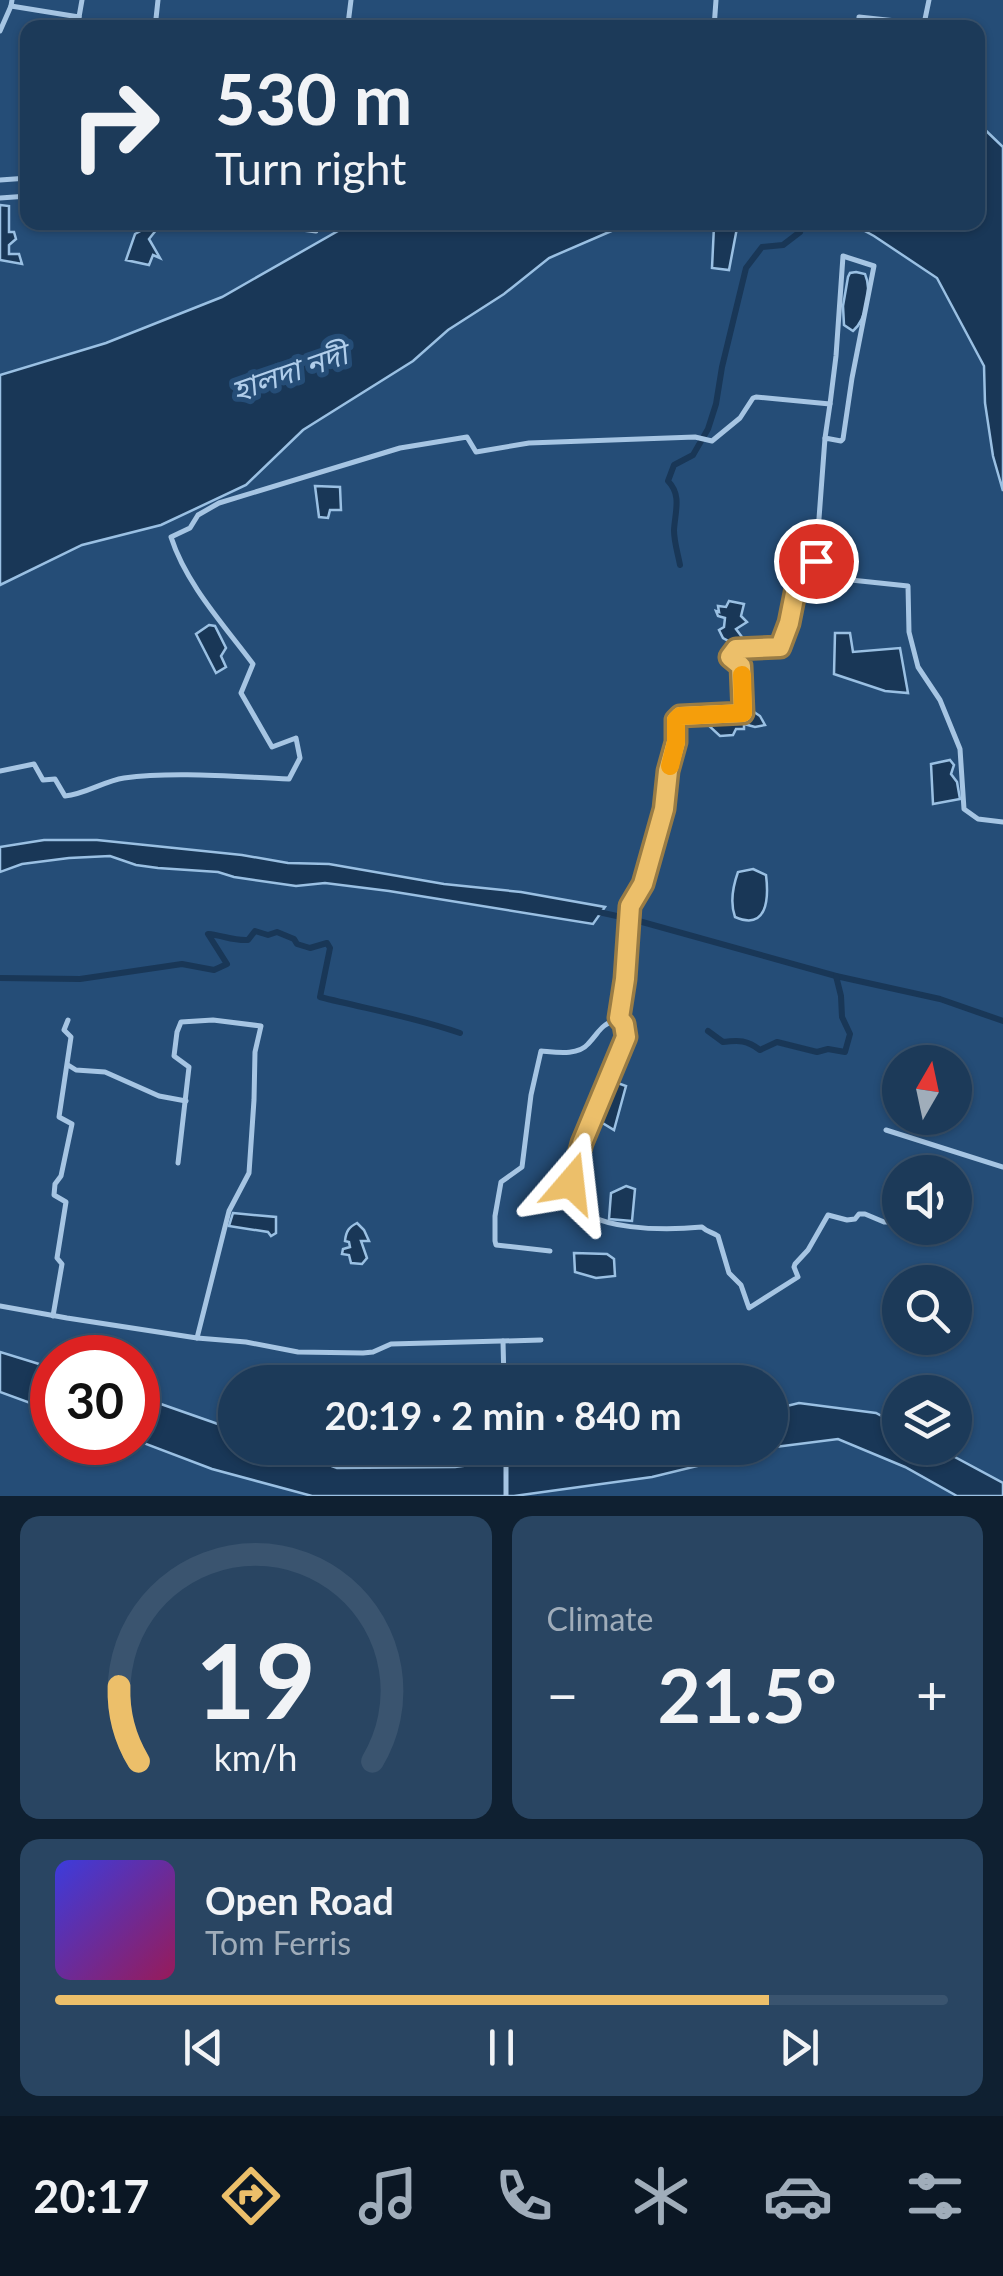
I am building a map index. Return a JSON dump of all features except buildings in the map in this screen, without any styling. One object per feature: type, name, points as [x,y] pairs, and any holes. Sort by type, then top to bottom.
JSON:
[{"type":"street","points":[[0,31],[11,3],[79,18],[82,0]]},
{"type":"street","points":[[860,20],[887,20]]},
{"type":"street","points":[[310,230],[316,231]]},
{"type":"street","points":[[826,438],[843,439],[874,266],[844,256],[826,438],[815,572],[798,578],[780,647],[736,649],[730,657],[741,666],[743,713],[680,716],[676,720],[664,809],[643,884],[630,906],[619,1018],[626,1037],[582,1143],[571,1183],[574,1201],[586,1213],[614,1224],[702,1227],[713,1232],[718,1236],[728,1273],[740,1285],[750,1308],[798,1277],[795,1264],[828,1215],[847,1220],[865,1214],[882,1221]]},
{"type":"street","points":[[0,770],[34,764],[43,780],[55,779],[64,796],[122,778],[200,775],[289,779],[300,758],[296,738],[272,747],[241,693],[253,664],[197,587],[171,540],[190,528],[198,515],[219,503],[400,448],[467,437],[476,452],[529,443],[696,436],[712,441],[740,418],[756,397],[830,404]]},
{"type":"street","points":[[816,561],[846,568],[851,580],[908,586],[910,632],[918,667],[940,700],[960,749],[964,810],[978,819],[1003,822]]},
{"type":"street","points":[[550,1251],[496,1245],[495,1216],[501,1182],[522,1166],[541,1052],[570,1052],[587,1047],[604,1025],[619,1018]]},
{"type":"street","points":[[54,1316],[62,1264],[57,1258],[66,1202],[54,1194],[54,1184],[61,1176],[72,1124],[58,1117],[72,1037],[64,1030],[68,1020]]},
{"type":"street","points":[[178,1163],[190,1067],[174,1056],[182,1020],[262,1026],[255,1052],[249,1172],[229,1210],[196,1338]]},
{"type":"street","points":[[68,1065],[76,1070],[106,1072],[159,1096],[186,1101]]},
{"type":"street","points":[[901,1135],[1003,1168]]},
{"type":"street","points":[[0,1306],[298,1352],[363,1353],[391,1344],[541,1340]]},
{"type":"street","points":[[503,1341],[504,1365]]},
{"type":"street","points":[[506,1465],[506,1496]]},
{"type":"water","points":[[985,130],[1003,147],[1003,491],[993,456],[984,366],[937,278],[863,230],[985,230]]},
{"type":"water","points":[[0,205],[9,206],[9,232],[14,232],[16,239],[9,245],[9,254],[19,254],[22,264],[0,260]]},
{"type":"water","points":[[156,230],[149,239],[160,258],[153,255],[149,265],[126,260],[135,234]]},
{"type":"water","name":"হালদা নদী","points":[[340,230],[614,230],[549,258],[504,294],[448,330],[413,361],[303,430],[246,485],[161,525],[82,545],[0,585],[0,375],[106,343],[222,297]]},
{"type":"water","points":[[714,230],[737,230],[729,270],[712,268]]},
{"type":"water","points":[[856,272],[865,274],[868,296],[861,320],[853,331],[844,325],[843,306],[848,277]]},
{"type":"water","points":[[315,486],[340,487],[341,510],[330,510],[328,518],[319,517]]},
{"type":"water","points":[[790,533],[813,537],[811,567],[793,576],[780,573]]},
{"type":"water","points":[[729,601],[744,604],[741,616],[747,622],[736,629],[742,637],[734,644],[723,638],[719,630],[724,627],[725,618],[716,611]]},
{"type":"water","points":[[209,625],[215,626],[226,648],[221,656],[226,667],[216,673],[196,634]]},
{"type":"water","points":[[835,633],[850,633],[853,652],[900,648],[908,693],[885,691],[834,674]]},
{"type":"water","points":[[751,710],[765,725],[744,724],[744,729],[736,729],[733,735],[720,736],[707,724],[713,717],[746,717]]},
{"type":"water","points":[[950,760],[960,799],[933,804],[931,764]]},
{"type":"water","points":[[44,840],[97,840],[288,863],[329,864],[605,907],[593,924],[389,891],[325,883],[296,886],[218,872],[136,865],[110,856],[22,864],[0,872],[0,847]]},
{"type":"water","points":[[753,869],[766,875],[766,903],[760,916],[746,920],[735,917],[734,889],[738,872]]},
{"type":"water","points":[[612,1081],[626,1086],[614,1130],[596,1119]]},
{"type":"water","points":[[626,1186],[635,1189],[632,1221],[609,1219],[611,1193]]},
{"type":"water","points":[[233,1213],[276,1217],[276,1233],[271,1236],[268,1232],[229,1226]]},
{"type":"water","points":[[357,1223],[369,1241],[361,1241],[367,1258],[362,1264],[351,1263],[349,1255],[342,1254],[343,1249],[350,1247],[345,1241],[347,1232]]},
{"type":"water","points":[[574,1253],[607,1254],[614,1259],[615,1276],[596,1278],[575,1272]]},
{"type":"water","points":[[0,1352],[30,1361],[30,1403],[0,1392]]},
{"type":"water","points":[[799,1403],[882,1416],[882,1457],[838,1439],[788,1445],[788,1406]]},
{"type":"water","points":[[160,1404],[218,1424],[218,1465],[701,1465],[652,1477],[514,1496],[312,1496],[212,1469],[160,1449]]},
{"type":"water","points":[[900,1465],[970,1465],[1003,1483],[1003,1496],[957,1496]]},
{"type":"waterway","points":[[680,565],[674,534],[676,498],[668,481],[674,465],[693,455],[708,429],[746,268],[762,247],[783,245],[800,232]]},
{"type":"waterway","points":[[594,911],[836,976],[940,999],[1003,1021]]},
{"type":"waterway","points":[[0,978],[80,979],[182,964],[214,970],[227,964],[208,934],[248,940],[255,931],[268,935],[277,932],[310,948],[327,943],[330,948],[320,997],[460,1033]]},
{"type":"waterway","points":[[708,1031],[723,1042],[743,1042],[760,1050],[777,1042],[817,1052],[845,1052],[850,1034],[842,1017],[836,976]]},
{"type":"slow traffic","points":[[670,766],[676,720],[680,716],[743,713],[742,675]]},
{"type":"route","points":[[571,1183],[582,1143],[626,1037],[619,1018],[630,906],[643,884],[664,809],[676,720],[680,716],[743,713],[741,666],[730,657],[736,649],[780,647],[798,578],[815,572],[816,561]]}]
